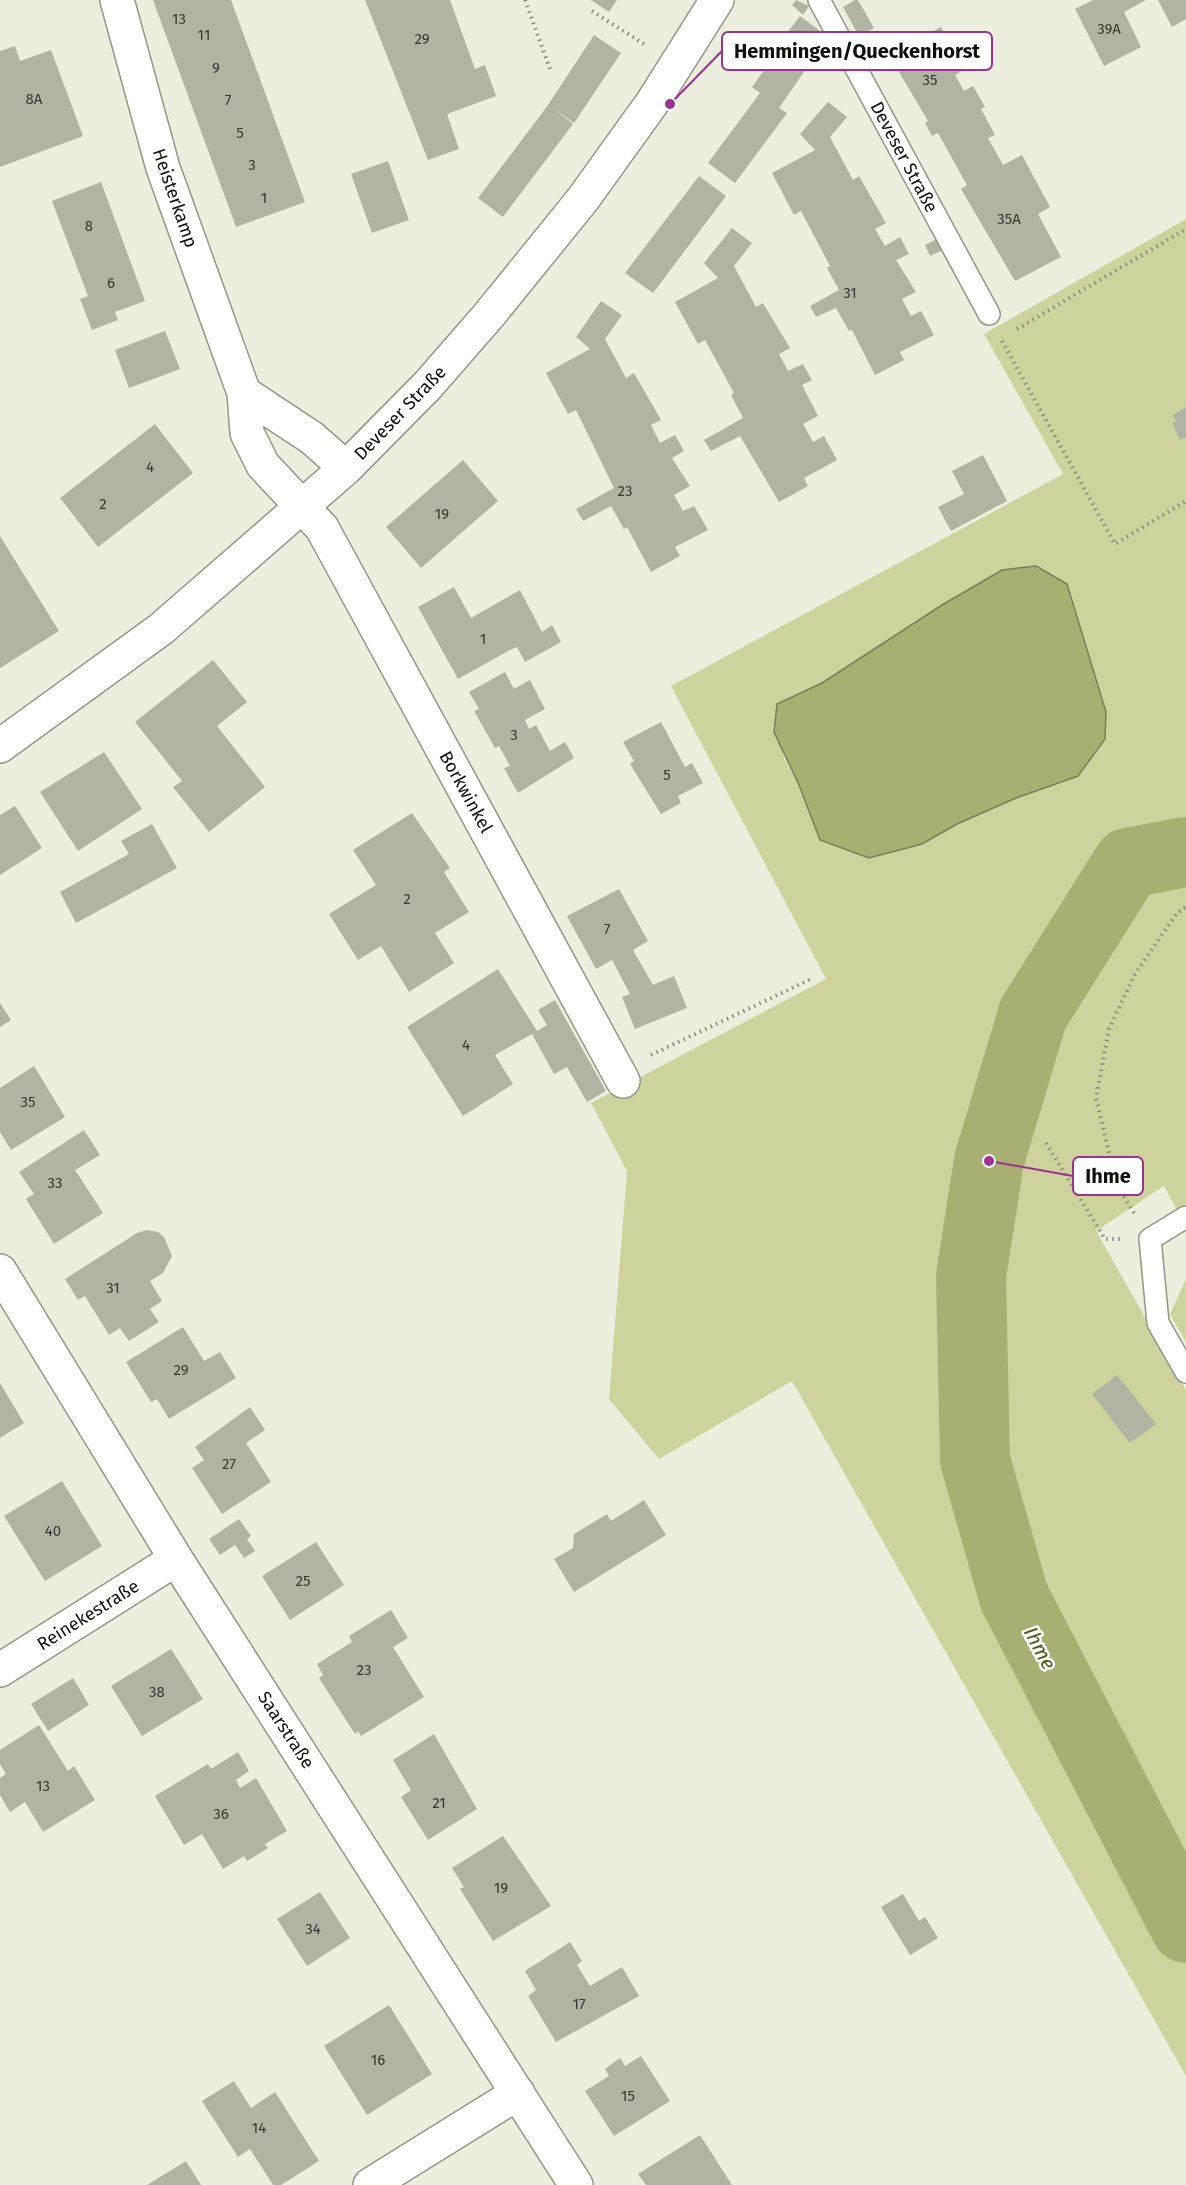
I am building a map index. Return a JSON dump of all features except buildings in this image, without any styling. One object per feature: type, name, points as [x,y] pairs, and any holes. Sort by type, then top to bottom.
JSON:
[{"type":"street","name":"Heisterkamp","points":[[117,0],[163,168],[244,393],[247,433],[263,465],[302,508]]},
{"type":"street","name":"Deveser Straße","points":[[0,746],[161,629],[346,468],[428,385],[489,315],[583,199],[652,103],[717,0]]},
{"type":"street","points":[[244,393],[312,438],[346,468]]},
{"type":"street","name":"Borkwinkel","points":[[302,508],[322,528],[623,1081]]},
{"type":"street","name":"Saarstraße","points":[[0,1271],[176,1559],[576,2185]]},
{"type":"street","name":"Reinekestraße","points":[[0,1670],[176,1559]]},
{"type":"street","points":[[370,2185],[518,2093]]},
{"type":"lane","name":"Deveser Straße","points":[[819,0],[989,314]]},
{"type":"lane","points":[[1186,1217],[1150,1239],[1158,1323],[1186,1372]]},
{"type":"path","points":[[525,0],[549,69]]},
{"type":"path","points":[[592,11],[676,63]]},
{"type":"path","points":[[1011,332],[1186,229]]},
{"type":"path","points":[[1001,339],[1115,544],[1186,501]]},
{"type":"path","points":[[1150,1239],[1117,1186],[1096,1098],[1109,1029],[1130,983],[1178,913],[1186,907]]},
{"type":"path","points":[[649,1056],[810,979]]},
{"type":"path","points":[[1046,1143],[1105,1239],[1150,1239]]},
{"type":"shaded area","points":[[1186,219],[1186,1204],[1177,1210],[1164,1186],[1096,1231],[1186,1390],[1186,1907],[1022,1596],[986,1459],[980,1279],[999,1166],[976,1176],[960,1278],[963,1462],[1006,1607],[1186,1949],[1186,2076],[792,1381],[659,1459],[609,1399],[627,1171],[591,1103],[826,979],[671,686],[1063,474],[984,334]],"holes":[[[1036,566],[1089,656],[1106,712],[1078,776],[1016,798],[957,824],[922,844],[869,858],[799,785],[784,758],[777,704],[822,683],[942,605],[1002,570]]]},
{"type":"shaded area","points":[[1036,566],[1067,584],[1106,712],[1105,739],[1078,776],[1016,798],[957,824],[922,844],[869,858],[820,840],[799,785],[774,732],[777,704],[822,683],[942,605],[1002,570]]},
{"type":"shaded area","points":[[1186,1279],[1186,1342],[1170,1314]]},
{"type":"waterway","name":"Ihme","points":[[1186,852],[1128,863],[1033,1014],[989,1161],[971,1276],[975,1460],[1014,1597],[1186,1928]]},
{"type":"place","name":"Hemmingen/Queckenhorst","points":[[670,104]]},
{"type":"place","name":"Ihme","points":[[989,1161]]}]
